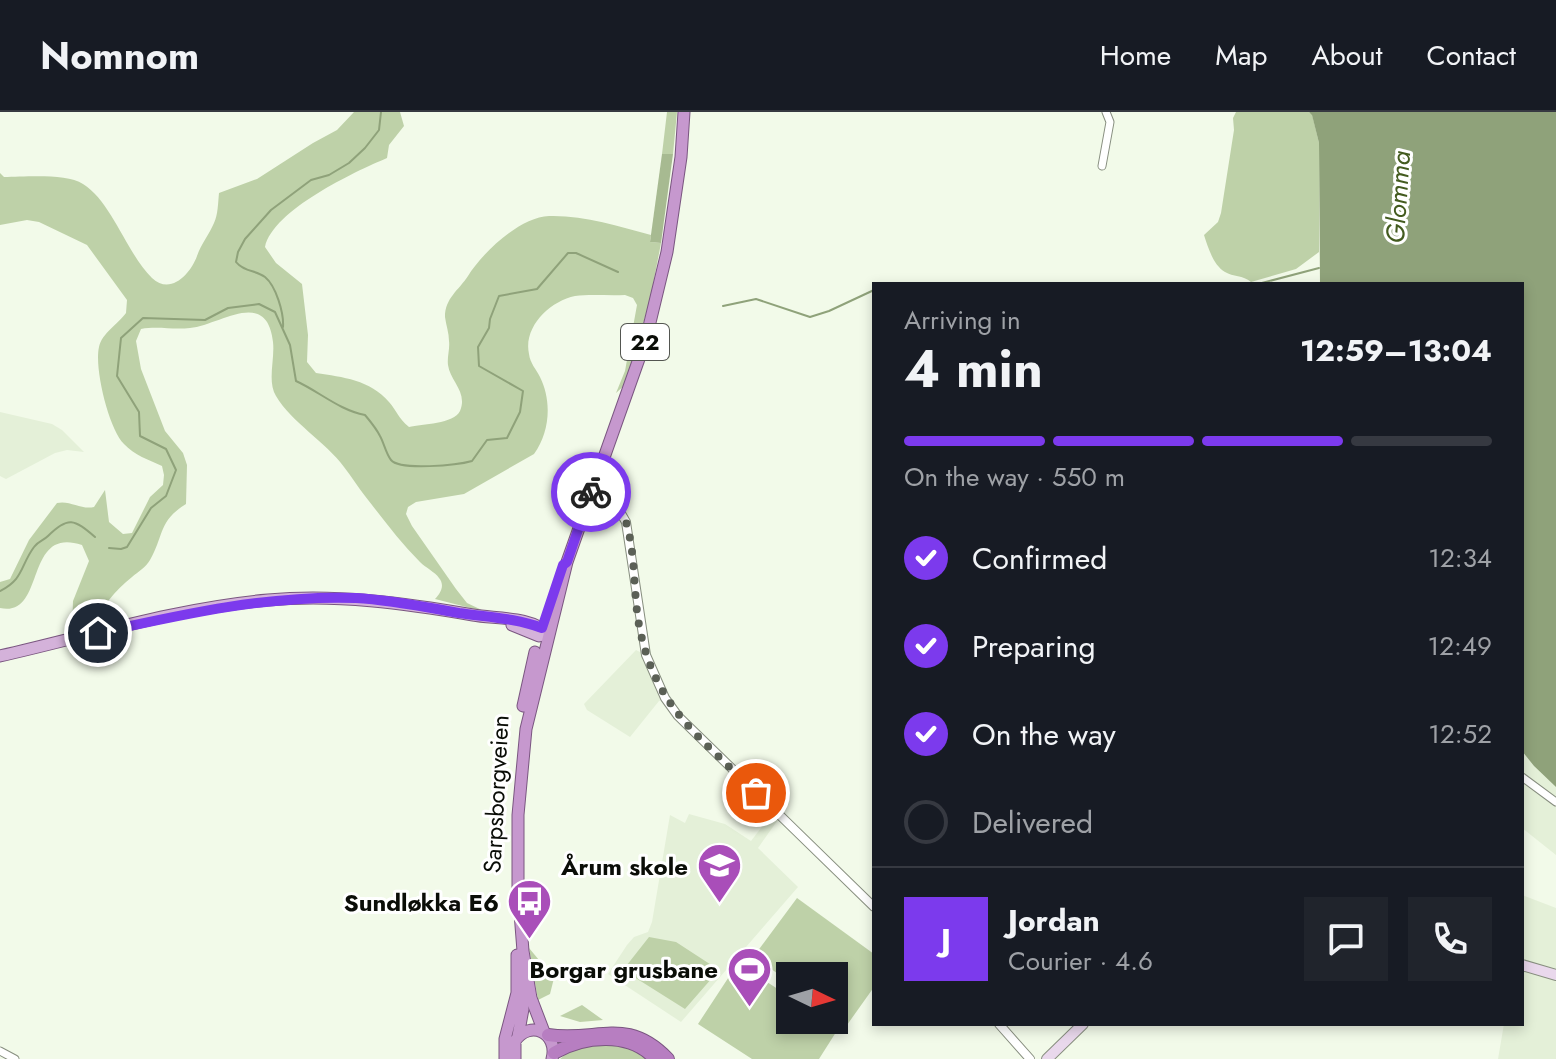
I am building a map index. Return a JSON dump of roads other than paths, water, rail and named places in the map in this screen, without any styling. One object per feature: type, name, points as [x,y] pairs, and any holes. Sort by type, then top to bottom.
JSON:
[{"type":"highway","name":"Sarpsborgveien","points":[[518,1036],[523,1009],[512,854],[514,778],[524,702],[543,633],[632,383],[657,296],[674,204],[684,112]]},
{"type":"highway","name":"Sarpsborgveien","points":[[543,633],[526,729],[517,837],[523,951],[531,998],[546,1034]]},
{"type":"highway","name":"22","points":[[505,1059],[505,1039],[517,993],[517,955]]},
{"type":"highway","points":[[518,1036],[528,1030],[546,1034],[624,1032],[648,1042],[668,1059]]},
{"type":"highway","name":"22","points":[[546,1034],[553,1044],[553,1056]]},
{"type":"highway","name":"22","points":[[515,1059],[513,1047],[518,1036]]},
{"type":"highway","points":[[553,1056],[572,1044],[607,1039],[632,1043],[655,1059]]},
{"type":"main road","points":[[0,656],[201,610],[266,600],[360,598],[527,623],[543,633]]},
{"type":"main road","points":[[1524,966],[1556,975]]},
{"type":"main road","points":[[1047,1059],[1081,1026]]},
{"type":"street","points":[[1102,166],[1110,122],[1106,112]]},
{"type":"street","points":[[592,492],[626,522],[643,644],[655,680],[665,698],[678,716],[872,905]]},
{"type":"street","points":[[1524,778],[1556,802]]},
{"type":"street","points":[[1001,1026],[1030,1059]]},
{"type":"street","points":[[0,1051],[15,1059]]},
{"type":"water","name":"Glomma","points":[[1309,112],[1556,112],[1556,787],[1524,754],[1524,282],[1320,282],[1319,143]]},
{"type":"waterway","points":[[283,327],[281,307],[273,287],[261,275],[239,265],[236,262],[238,252],[245,239],[271,210],[311,180],[329,175],[349,163],[365,148],[379,130],[381,112]]},
{"type":"waterway","points":[[109,548],[127,547],[151,508],[166,496],[176,470],[166,449],[140,436],[139,412],[117,376],[121,338],[143,318],[205,320],[228,308],[259,304],[275,312],[290,345],[296,381],[338,405],[365,415],[378,433],[389,458],[396,463],[443,465],[472,461],[487,440],[507,438],[520,412],[523,391],[479,366],[478,347],[489,328],[499,296],[537,289],[568,253],[576,253],[618,272]]},
{"type":"waterway","points":[[1266,282],[1319,268]]},
{"type":"waterway","points":[[723,306],[756,299],[810,317],[872,291]]},
{"type":"waterway","points":[[0,591],[18,577],[36,545],[61,525],[71,522],[82,526],[95,537]]},
{"type":"place","name":"Årum skole","points":[[719,905]]},
{"type":"place","name":"Sundløkka E6","points":[[530,941]]},
{"type":"place","name":"Borgar grusbane","points":[[749,1008]]}]
